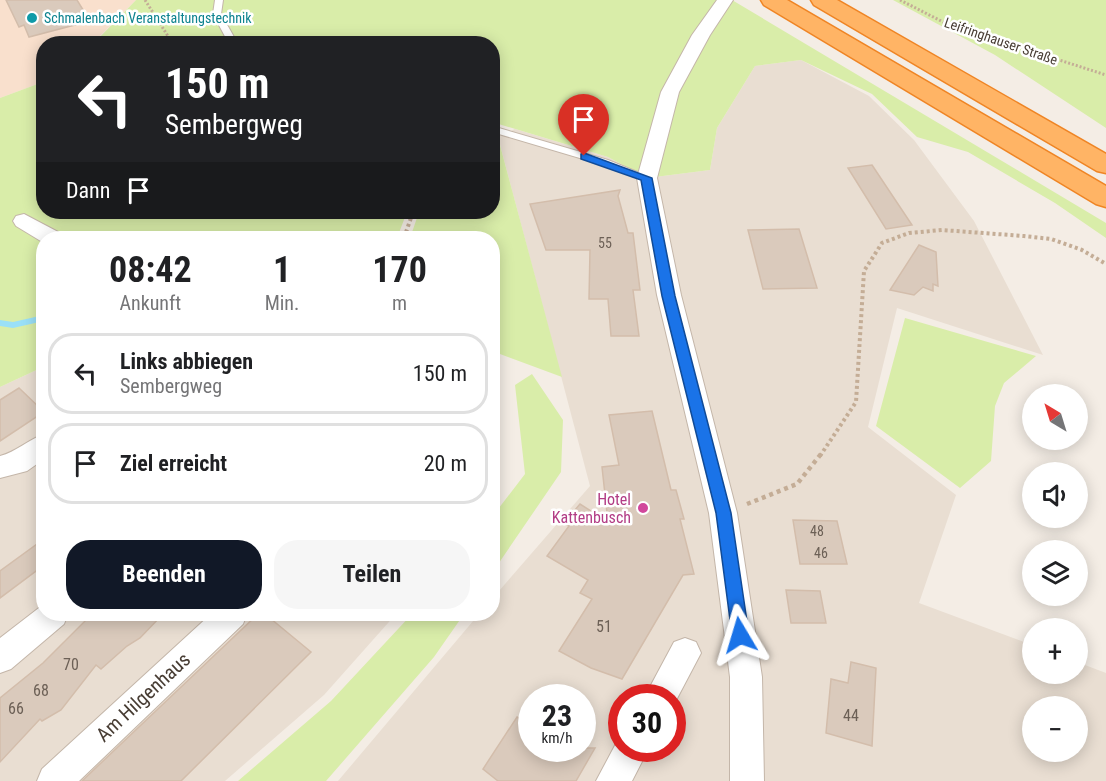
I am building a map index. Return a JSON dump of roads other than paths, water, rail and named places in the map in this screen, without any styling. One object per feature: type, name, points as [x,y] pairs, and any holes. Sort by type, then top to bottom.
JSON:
[{"type":"highway","points":[[772,0],[1106,198]]},
{"type":"highway","points":[[822,0],[1106,165]]},
{"type":"street","points":[[725,0],[701,35],[670,92],[647,178],[669,296],[723,513],[746,677],[747,781]]},
{"type":"street","points":[[24,221],[40,231]]},
{"type":"street","points":[[0,467],[17,463],[36,450]]},
{"type":"street","points":[[0,658],[45,621]]},
{"type":"street","name":"Am Hilgenhaus","points":[[54,781],[225,621]]},
{"type":"street","points":[[668,684],[685,653]]},
{"type":"street","points":[[613,781],[624,762]]},
{"type":"lane","points":[[219,0],[217,14],[229,36]]},
{"type":"lane","points":[[500,131],[604,162],[647,178]]},
{"type":"waterway","points":[[0,323],[13,325],[36,320]]},
{"type":"place","name":"Schmalenbach Veranstaltungstechnik","points":[[32,18]]},
{"type":"place","name":"Hotel Kattenbusch","points":[[643,508]]}]
